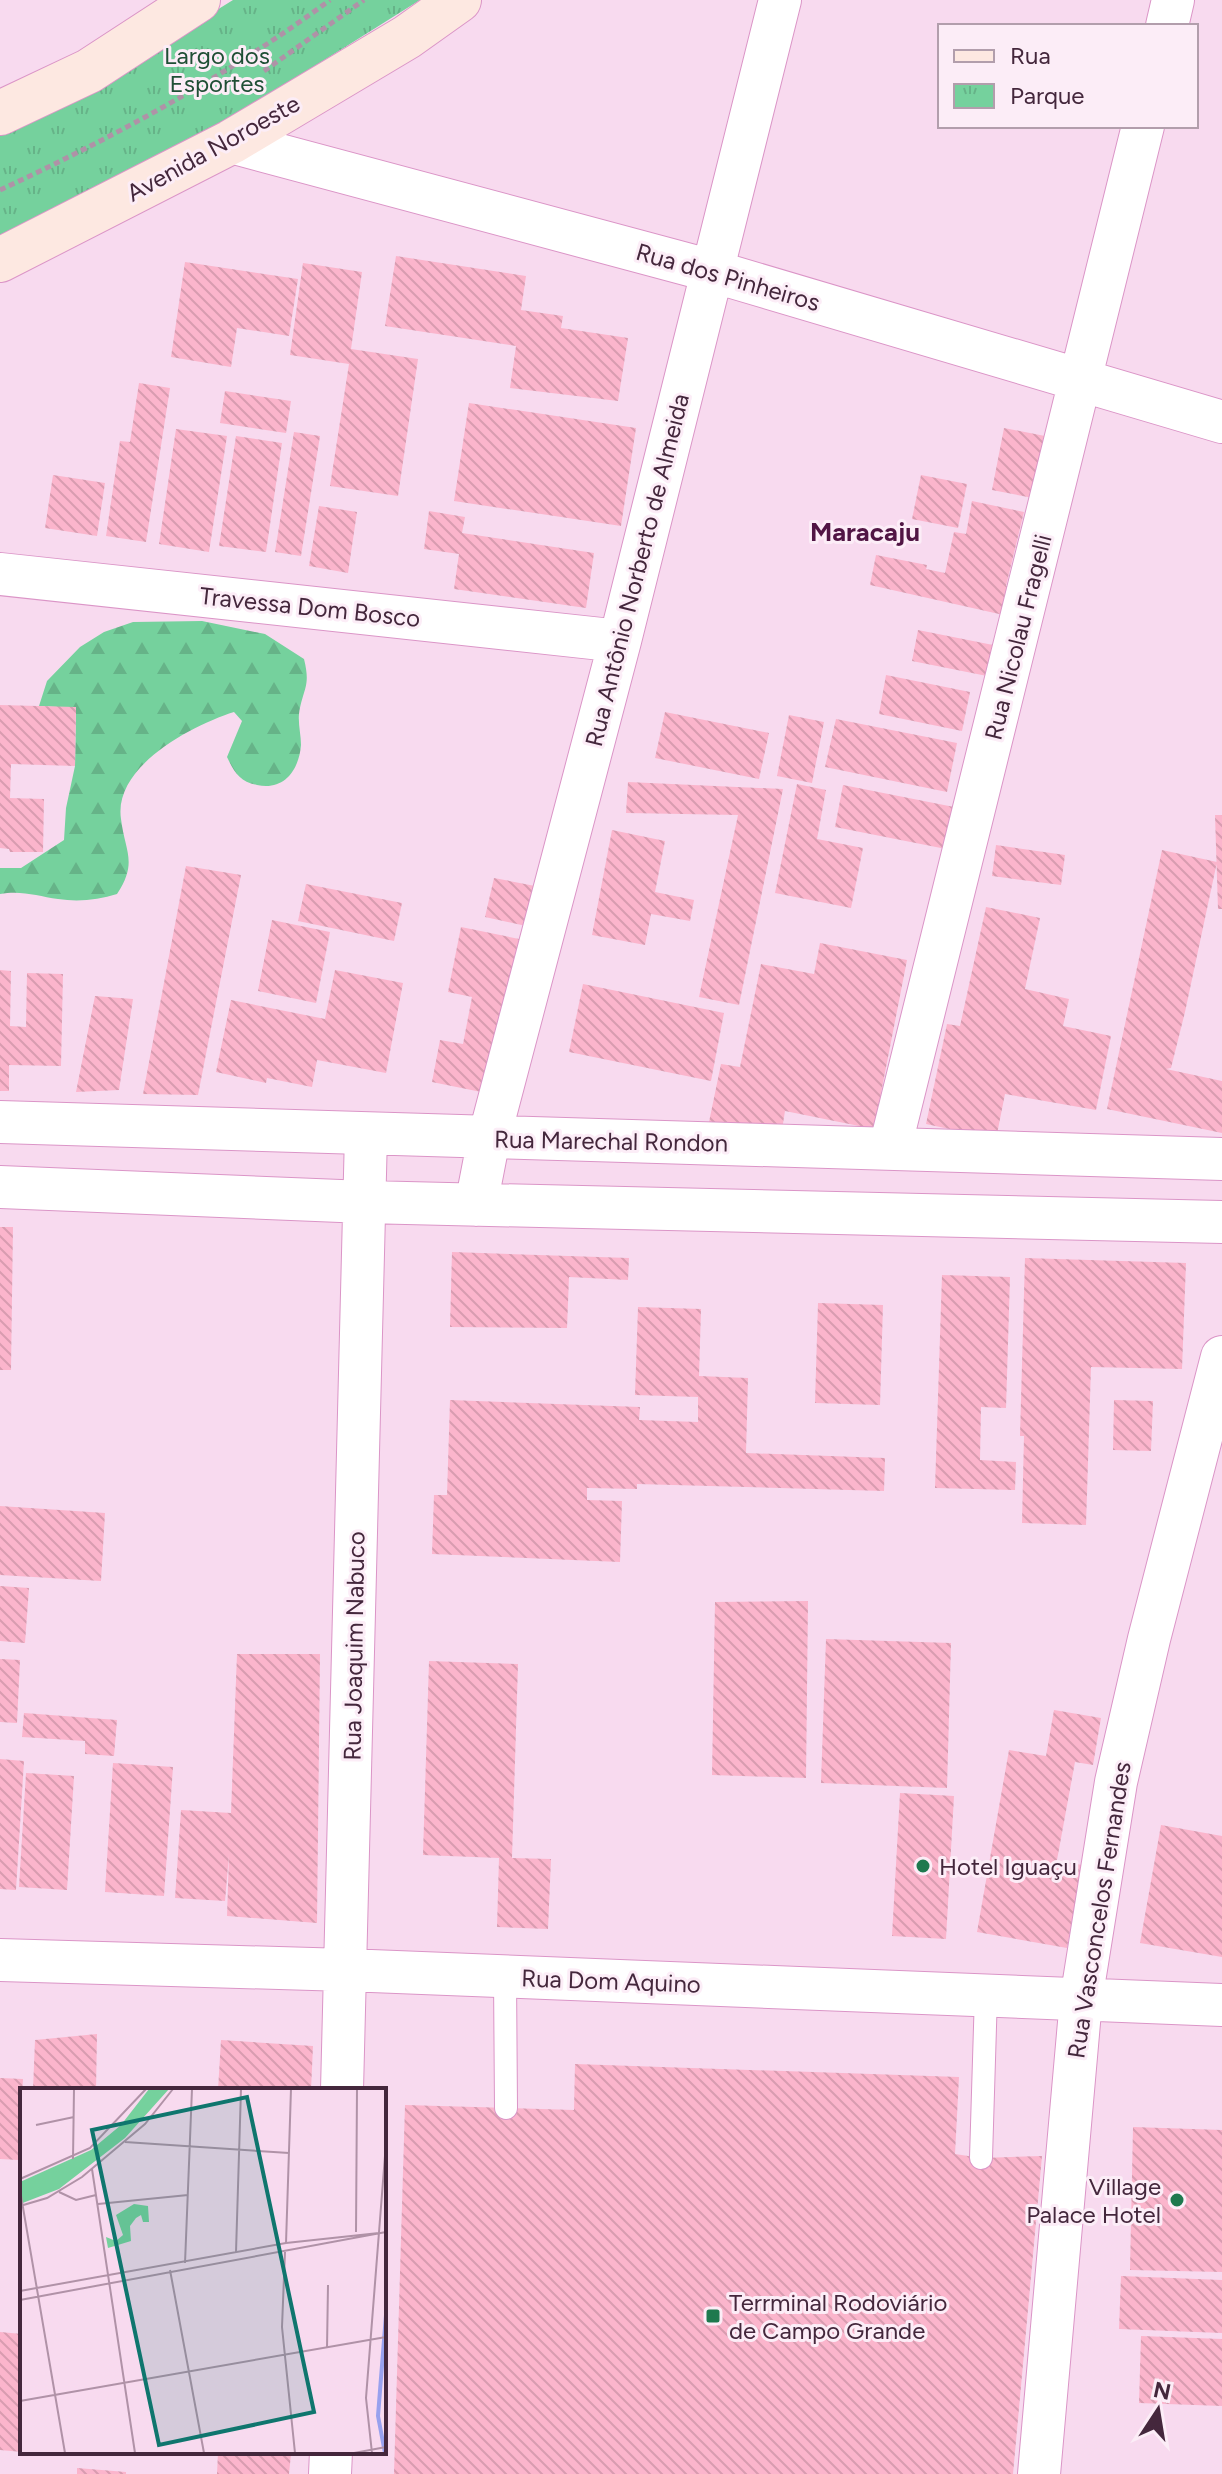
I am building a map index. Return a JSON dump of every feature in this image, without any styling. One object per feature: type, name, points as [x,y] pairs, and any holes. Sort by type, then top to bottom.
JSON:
[{"type":"main road","points":[[0,113],[89,71],[198,0]]},
{"type":"main road","name":"Avenida Noroeste","points":[[0,260],[231,142],[407,37],[459,0]]},
{"type":"street","name":"Rua Antônio Norberto de Almeida","points":[[476,1205],[489,1138],[620,641],[780,0]]},
{"type":"street","points":[[1167,24],[1173,0]]},
{"type":"street","name":"Rua Nicolau Fragelli","points":[[890,1148],[1143,128]]},
{"type":"street","name":"Rua dos Pinheiros","points":[[231,142],[712,271],[1222,422]]},
{"type":"street","name":"Travessa Dom Bosco","points":[[0,574],[620,641]]},
{"type":"street","name":"Rua Marechal Rondon","points":[[0,1122],[1222,1159]]},
{"type":"street","name":"Rua Joaquim Nabuco","points":[[342,2088],[366,1134]]},
{"type":"street","points":[[0,1187],[365,1202],[1222,1222]]},
{"type":"street","name":"Rua Vasconcelos Fernandes","points":[[1039,2474],[1081,2000],[1116,1782],[1149,1639],[1222,1357]]},
{"type":"street","name":"Rua Dom Aquino","points":[[0,1960],[346,1970],[1222,2005]]},
{"type":"street","points":[[330,2474],[331,2454]]},
{"type":"lane","points":[[505,1977],[506,2108]]},
{"type":"lane","points":[[981,2158],[986,1994]]},
{"type":"path","points":[[0,190],[60,162],[207,81],[330,0]]},
{"type":"green space","name":"Largo dos Esportes","points":[[233,0],[420,0],[240,113],[0,238],[0,128],[96,85]]},
{"type":"green space","points":[[202,621],[265,634],[304,659],[307,682],[299,714],[301,745],[293,771],[275,785],[251,784],[242,779],[227,757],[242,721],[234,712],[217,718],[159,750],[142,765],[130,782],[122,800],[121,819],[129,865],[117,894],[73,900],[22,893],[0,894],[0,868],[21,868],[64,840],[66,808],[75,766],[76,708],[39,706],[47,681],[80,647],[104,632],[133,622]]},
{"type":"building","points":[[396,256],[526,276],[521,310],[563,316],[561,328],[628,338],[618,401],[510,388],[516,346],[385,326]]},
{"type":"building","points":[[185,262],[298,279],[289,336],[237,328],[231,367],[171,357]]},
{"type":"building","points":[[303,263],[362,272],[351,349],[418,359],[398,496],[330,486],[349,364],[290,355]]},
{"type":"building","points":[[139,383],[170,388],[146,542],[106,536],[120,441],[130,442]]},
{"type":"building","points":[[225,391],[291,401],[286,433],[220,423]]},
{"type":"building","points":[[469,403],[636,428],[621,526],[454,501]]},
{"type":"building","points":[[1004,428],[1045,436],[1033,498],[992,490]]},
{"type":"building","points":[[176,429],[227,436],[209,552],[159,544]]},
{"type":"building","points":[[294,432],[320,436],[301,556],[275,552]]},
{"type":"building","points":[[236,436],[282,443],[266,552],[219,546]]},
{"type":"building","points":[[53,475],[105,483],[97,536],[45,528]]},
{"type":"building","points":[[921,475],[967,484],[958,528],[912,519]]},
{"type":"building","points":[[972,501],[1024,512],[1006,586],[1014,587],[1008,616],[870,585],[876,555],[927,565],[926,569],[945,573],[954,532],[966,534]]},
{"type":"building","points":[[319,506],[357,512],[348,573],[309,566]]},
{"type":"building","points":[[429,511],[465,517],[462,533],[594,553],[586,608],[454,589],[459,554],[424,549]]},
{"type":"building","points":[[918,630],[993,645],[987,676],[912,661]]},
{"type":"building","points":[[886,675],[970,692],[962,731],[879,714]]},
{"type":"building","points":[[0,705],[76,707],[75,766],[11,764],[10,798],[44,799],[43,852],[10,852],[9,849],[0,848]]},
{"type":"building","points":[[665,712],[769,733],[759,779],[655,758]]},
{"type":"building","points":[[789,715],[824,722],[812,783],[777,776]]},
{"type":"building","points":[[836,719],[957,743],[947,792],[825,767]]},
{"type":"building","points":[[628,782],[783,789],[739,1005],[699,997],[738,815],[626,813]]},
{"type":"building","points":[[797,784],[826,790],[817,839],[863,848],[851,908],[775,893]]},
{"type":"building","points":[[843,785],[954,807],[946,849],[835,827]]},
{"type":"building","points":[[1215,815],[1222,815],[1222,909],[1218,909]]},
{"type":"building","points":[[612,830],[665,841],[655,892],[694,900],[690,921],[651,914],[645,945],[592,935]]},
{"type":"building","points":[[996,845],[1065,855],[1061,885],[992,876]]},
{"type":"building","points":[[1162,850],[1217,862],[1185,1012],[1171,1068],[1166,1069],[1222,1081],[1222,1133],[1107,1109]]},
{"type":"building","points":[[186,866],[241,875],[198,1095],[143,1094]]},
{"type":"building","points":[[494,878],[535,886],[526,926],[485,917]]},
{"type":"building","points":[[306,884],[402,903],[394,941],[298,921]]},
{"type":"building","points":[[986,907],[1040,918],[1025,989],[1069,999],[1063,1026],[1111,1036],[1096,1110],[1005,1094],[996,1139],[926,1124],[947,1024],[960,1026]]},
{"type":"building","points":[[272,920],[330,932],[316,1003],[258,991]]},
{"type":"building","points":[[461,927],[524,940],[491,1094],[432,1082],[440,1040],[463,1044],[472,997],[448,992]]},
{"type":"building","points":[[820,943],[907,960],[874,1129],[785,1111],[781,1136],[709,1122],[721,1064],[740,1067],[761,964],[814,974]]},
{"type":"building","points":[[0,970],[11,971],[10,1026],[26,1027],[27,973],[63,974],[61,1066],[9,1065],[9,1091],[0,1091]]},
{"type":"building","points":[[335,970],[403,983],[386,1073],[317,1060],[312,1087],[267,1078],[266,1083],[216,1072],[231,1000],[325,1019]]},
{"type":"building","points":[[583,984],[724,1013],[711,1081],[569,1052]]},
{"type":"building","points":[[95,996],[133,999],[119,1090],[76,1092]]},
{"type":"building","points":[[0,1227],[13,1227],[11,1370],[0,1370]]},
{"type":"building","points":[[452,1252],[629,1258],[628,1280],[569,1277],[567,1328],[450,1327]]},
{"type":"building","points":[[1025,1258],[1186,1263],[1182,1369],[1091,1367],[1086,1525],[1022,1523],[1024,1436],[1020,1436]]},
{"type":"building","points":[[942,1275],[1010,1277],[1006,1408],[981,1407],[980,1460],[1016,1462],[1015,1490],[935,1488]]},
{"type":"building","points":[[818,1303],[883,1305],[880,1405],[815,1403]]},
{"type":"building","points":[[638,1307],[701,1309],[699,1376],[748,1378],[746,1453],[885,1458],[884,1491],[637,1484],[637,1489],[587,1488],[587,1500],[622,1501],[620,1562],[432,1554],[434,1495],[447,1495],[450,1400],[640,1407],[639,1420],[698,1422],[698,1397],[635,1395]]},
{"type":"building","points":[[1114,1400],[1153,1401],[1151,1451],[1113,1450]]},
{"type":"building","points":[[0,1506],[105,1513],[101,1581],[0,1575]]},
{"type":"building","points":[[0,1586],[29,1588],[25,1643],[0,1641]]},
{"type":"building","points":[[808,1601],[806,1778],[712,1775],[715,1602]]},
{"type":"building","points":[[826,1639],[951,1643],[947,1788],[821,1783]]},
{"type":"building","points":[[237,1654],[320,1654],[317,1923],[227,1916],[229,1855],[225,1901],[175,1898],[181,1810],[231,1813]]},
{"type":"building","points":[[0,1659],[20,1660],[17,1723],[0,1722]]},
{"type":"building","points":[[429,1661],[518,1664],[512,1858],[551,1859],[548,1929],[497,1927],[499,1858],[423,1855]]},
{"type":"building","points":[[1054,1710],[1101,1718],[1093,1765],[1075,1762],[1057,1860],[1082,1865],[1067,1948],[977,1932],[1009,1750],[1046,1756]]},
{"type":"building","points":[[24,1713],[117,1720],[114,1756],[85,1754],[85,1741],[22,1737]]},
{"type":"building","points":[[0,1759],[24,1761],[16,1890],[0,1889]]},
{"type":"building","points":[[113,1763],[173,1767],[164,1896],[105,1892]]},
{"type":"building","points":[[26,1773],[74,1776],[67,1890],[19,1887]]},
{"type":"building","name":"Hotel Iguaçu","points":[[900,1793],[954,1796],[946,1939],[892,1936]]},
{"type":"building","points":[[1161,1825],[1222,1836],[1222,1957],[1140,1943]]},
{"type":"building","points":[[97,2034],[96,2088],[33,2088],[35,2040]]},
{"type":"building","points":[[221,2040],[313,2046],[311,2088],[218,2088]]},
{"type":"building","name":"Terrminal Rodoviário de Campo Grande","points":[[575,2064],[959,2077],[955,2154],[981,2158],[1042,2156],[1013,2474],[394,2474],[405,2105],[574,2110]]},
{"type":"building","points":[[0,2078],[23,2079],[20,2088],[18,2160],[0,2159]]},
{"type":"building","name":"Village Palace Hotel","points":[[1133,2127],[1222,2130],[1222,2272],[1130,2270]]},
{"type":"building","points":[[1121,2276],[1222,2280],[1222,2333],[1119,2329]]},
{"type":"building","points":[[0,2332],[20,2334],[20,2452],[0,2450]]},
{"type":"building","points":[[1141,2336],[1222,2339],[1222,2406],[1139,2403]]},
{"type":"building","points":[[218,2454],[291,2454],[289,2474],[217,2474]]},
{"type":"building","points":[[77,2468],[126,2472],[126,2474],[77,2474]]},
{"type":"place","name":"Hotel Iguaçu","points":[[923,1866]]},
{"type":"place","name":"Village Palace Hotel","points":[[1177,2200]]},
{"type":"place","name":"Terrminal Rodoviário de Campo Grande","points":[[713,2316]]},
{"type":"district","name":"Maracaju","points":[[865,532]]}]
